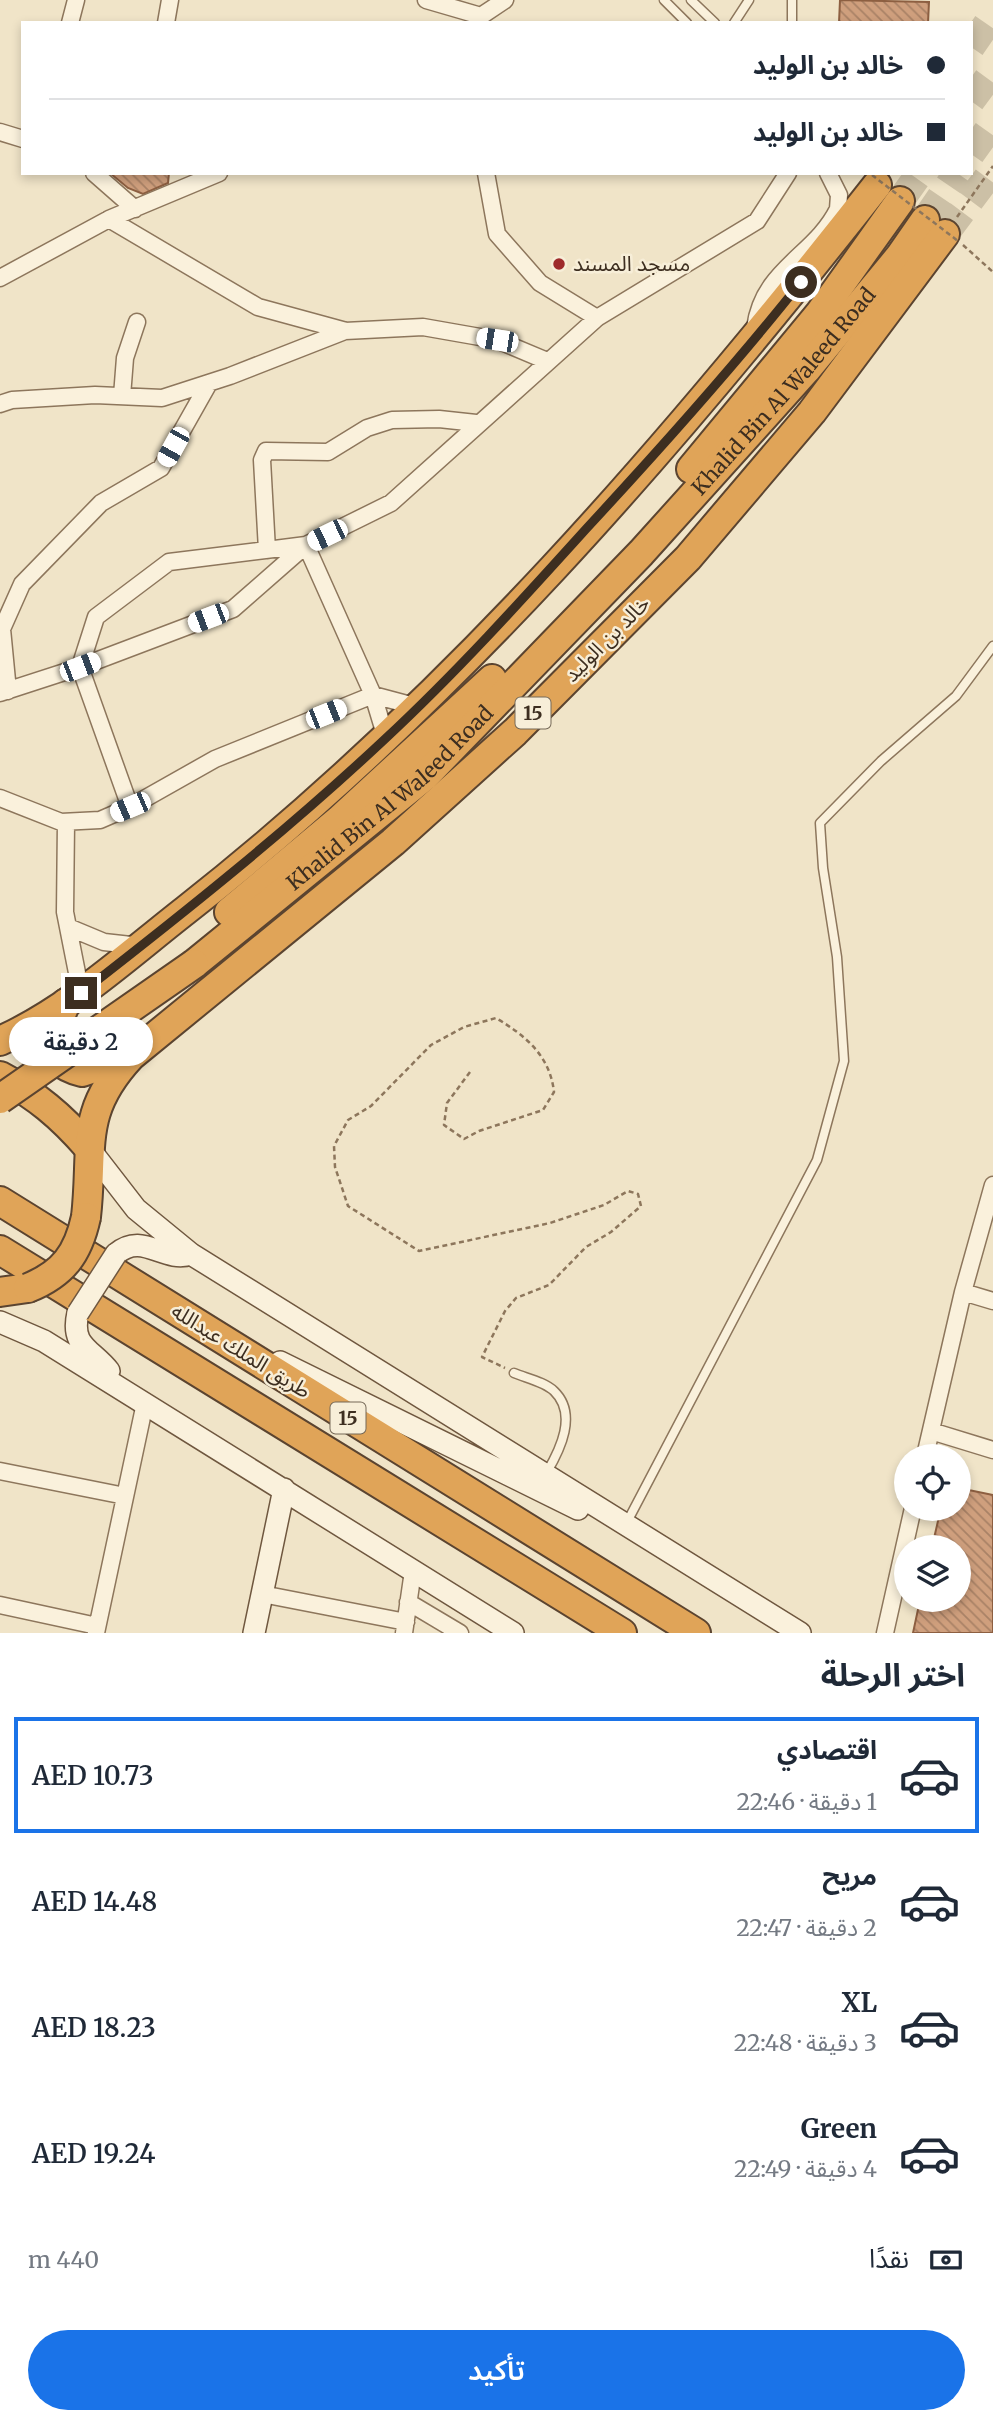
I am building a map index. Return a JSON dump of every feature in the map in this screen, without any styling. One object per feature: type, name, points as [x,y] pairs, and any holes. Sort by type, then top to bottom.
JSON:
[{"type":"highway","name":"15","points":[[0,1041],[40,1023],[233,873],[418,707],[511,613],[755,341],[875,180]]},
{"type":"highway","name":"Khalid Bin Al Waleed Road","points":[[0,1077],[189,957],[470,702],[550,621],[752,398],[820,313],[900,201]]},
{"type":"highway","name":"Khalid Bin Al Waleed Road","points":[[0,1099],[424,777],[641,552],[806,370],[900,256],[942,232]]},
{"type":"highway","name":"خالد بن الوليد","points":[[0,1292],[28,1288],[51,1279],[68,1261],[80,1240],[90,1186],[88,1147],[96,1105],[110,1078],[131,1056],[393,842],[515,732],[688,558],[812,412],[942,232]]},
{"type":"highway","name":"15","points":[[73,998],[53,1031],[52,1050],[59,1063],[82,1072],[131,1056]]},
{"type":"highway","points":[[0,1077],[36,1095],[61,1116],[88,1147]]},
{"type":"highway","name":"طريق الملك عبدالله","points":[[0,1201],[696,1633]]},
{"type":"highway","name":"طريق الملك عبدالله","points":[[0,1250],[622,1633]]},
{"type":"main road","points":[[88,1147],[136,1209],[191,1254],[800,1633]]},
{"type":"main road","points":[[117,1386],[103,1363],[80,1343],[76,1328],[78,1313],[116,1254],[135,1244],[148,1245],[172,1256],[191,1254]]},
{"type":"main road","points":[[172,1308],[693,1565]]},
{"type":"main road","points":[[0,1322],[44,1341],[513,1633]]},
{"type":"main road","points":[[254,1633],[284,1489]]},
{"type":"street","points":[[71,21],[76,0]]},
{"type":"street","points":[[166,21],[170,0]]},
{"type":"street","points":[[426,0],[480,19],[505,0]]},
{"type":"street","points":[[0,132],[21,135]]},
{"type":"street","points":[[96,175],[135,209]]},
{"type":"street","points":[[0,278],[110,219],[214,175]]},
{"type":"street","points":[[486,175],[497,234],[540,283],[597,318]]},
{"type":"street","points":[[209,383],[161,468],[101,503],[22,584],[2,629],[4,692],[80,667],[233,609],[306,545],[391,503],[476,423],[597,318],[757,222],[787,175]]},
{"type":"street","points":[[755,341],[759,308],[769,288],[838,209],[839,195],[829,175]]},
{"type":"street","points":[[110,219],[258,307],[346,331]]},
{"type":"street","points":[[122,396],[125,358],[136,323]]},
{"type":"street","points":[[0,404],[12,400],[122,396],[162,398],[346,331],[423,327],[497,340],[547,361]]},
{"type":"street","points":[[267,550],[262,460],[266,451],[328,452],[368,428],[392,421],[439,418],[476,423]]},
{"type":"street","points":[[130,807],[80,667],[96,617],[169,562],[306,545]]},
{"type":"street","points":[[306,545],[373,695],[386,738]]},
{"type":"street","points":[[0,798],[39,815],[66,822],[100,820],[130,807],[215,759],[373,695],[418,707]]},
{"type":"street","points":[[66,822],[63,874],[73,998]]},
{"type":"street","points":[[68,928],[103,942],[140,946]]},
{"type":"street","points":[[928,1444],[962,1292],[993,1185]]},
{"type":"street","points":[[962,1292],[993,1301]]},
{"type":"street","points":[[0,1605],[96,1630],[145,1404]]},
{"type":"street","points":[[931,1431],[993,1450]]},
{"type":"street","points":[[0,1471],[125,1496]]},
{"type":"street","points":[[885,1633],[910,1521]]},
{"type":"street","points":[[262,1594],[405,1627],[413,1571]]},
{"type":"street","points":[[408,1602],[460,1633]]},
{"type":"lane","points":[[664,0],[685,21]]},
{"type":"lane","points":[[691,0],[713,21]]},
{"type":"lane","points":[[702,0],[702,11]]},
{"type":"lane","points":[[735,21],[749,0]]},
{"type":"lane","points":[[792,0],[792,21]]},
{"type":"lane","points":[[626,1524],[817,1160],[844,1061],[837,957],[823,868],[820,823],[881,761],[956,696],[993,646]]},
{"type":"lane","points":[[514,1373],[555,1391],[564,1410],[561,1448],[545,1475]]},
{"type":"path","points":[[942,232],[993,166]]},
{"type":"path","points":[[875,180],[993,272]]},
{"type":"path","points":[[470,1072],[447,1103],[444,1125],[464,1139],[479,1131],[543,1110],[554,1093],[552,1073],[527,1038],[496,1018],[464,1027],[431,1045],[371,1105],[348,1120],[334,1146],[335,1167],[348,1206],[419,1251],[550,1223],[604,1205],[628,1191],[638,1194],[642,1206],[586,1247],[549,1285],[516,1298],[505,1311],[482,1357],[514,1373]]},
{"type":"building","points":[[840,0],[929,2],[928,21],[839,21]]},
{"type":"building","points":[[112,175],[169,175],[168,183],[143,194],[128,188]]},
{"type":"building","points":[[971,1490],[993,1495],[993,1633],[913,1633],[917,1612],[971,1612],[971,1535],[935,1535],[938,1521],[971,1521]]},
{"type":"tunnel","points":[[973,44],[993,15]]},
{"type":"tunnel","points":[[973,98],[993,71]]},
{"type":"tunnel","points":[[973,151],[993,123]]},
{"type":"tunnel","points":[[945,234],[993,170]]},
{"type":"tunnel","points":[[900,201],[919,175]]},
{"type":"tunnel","points":[[925,220],[956,175]]},
{"type":"place","name":"مسجد المسند","points":[[559,264]]},
{"type":"route","points":[[81,993],[233,873],[386,738],[445,681],[511,613],[662,446],[755,341],[801,282]]}]
